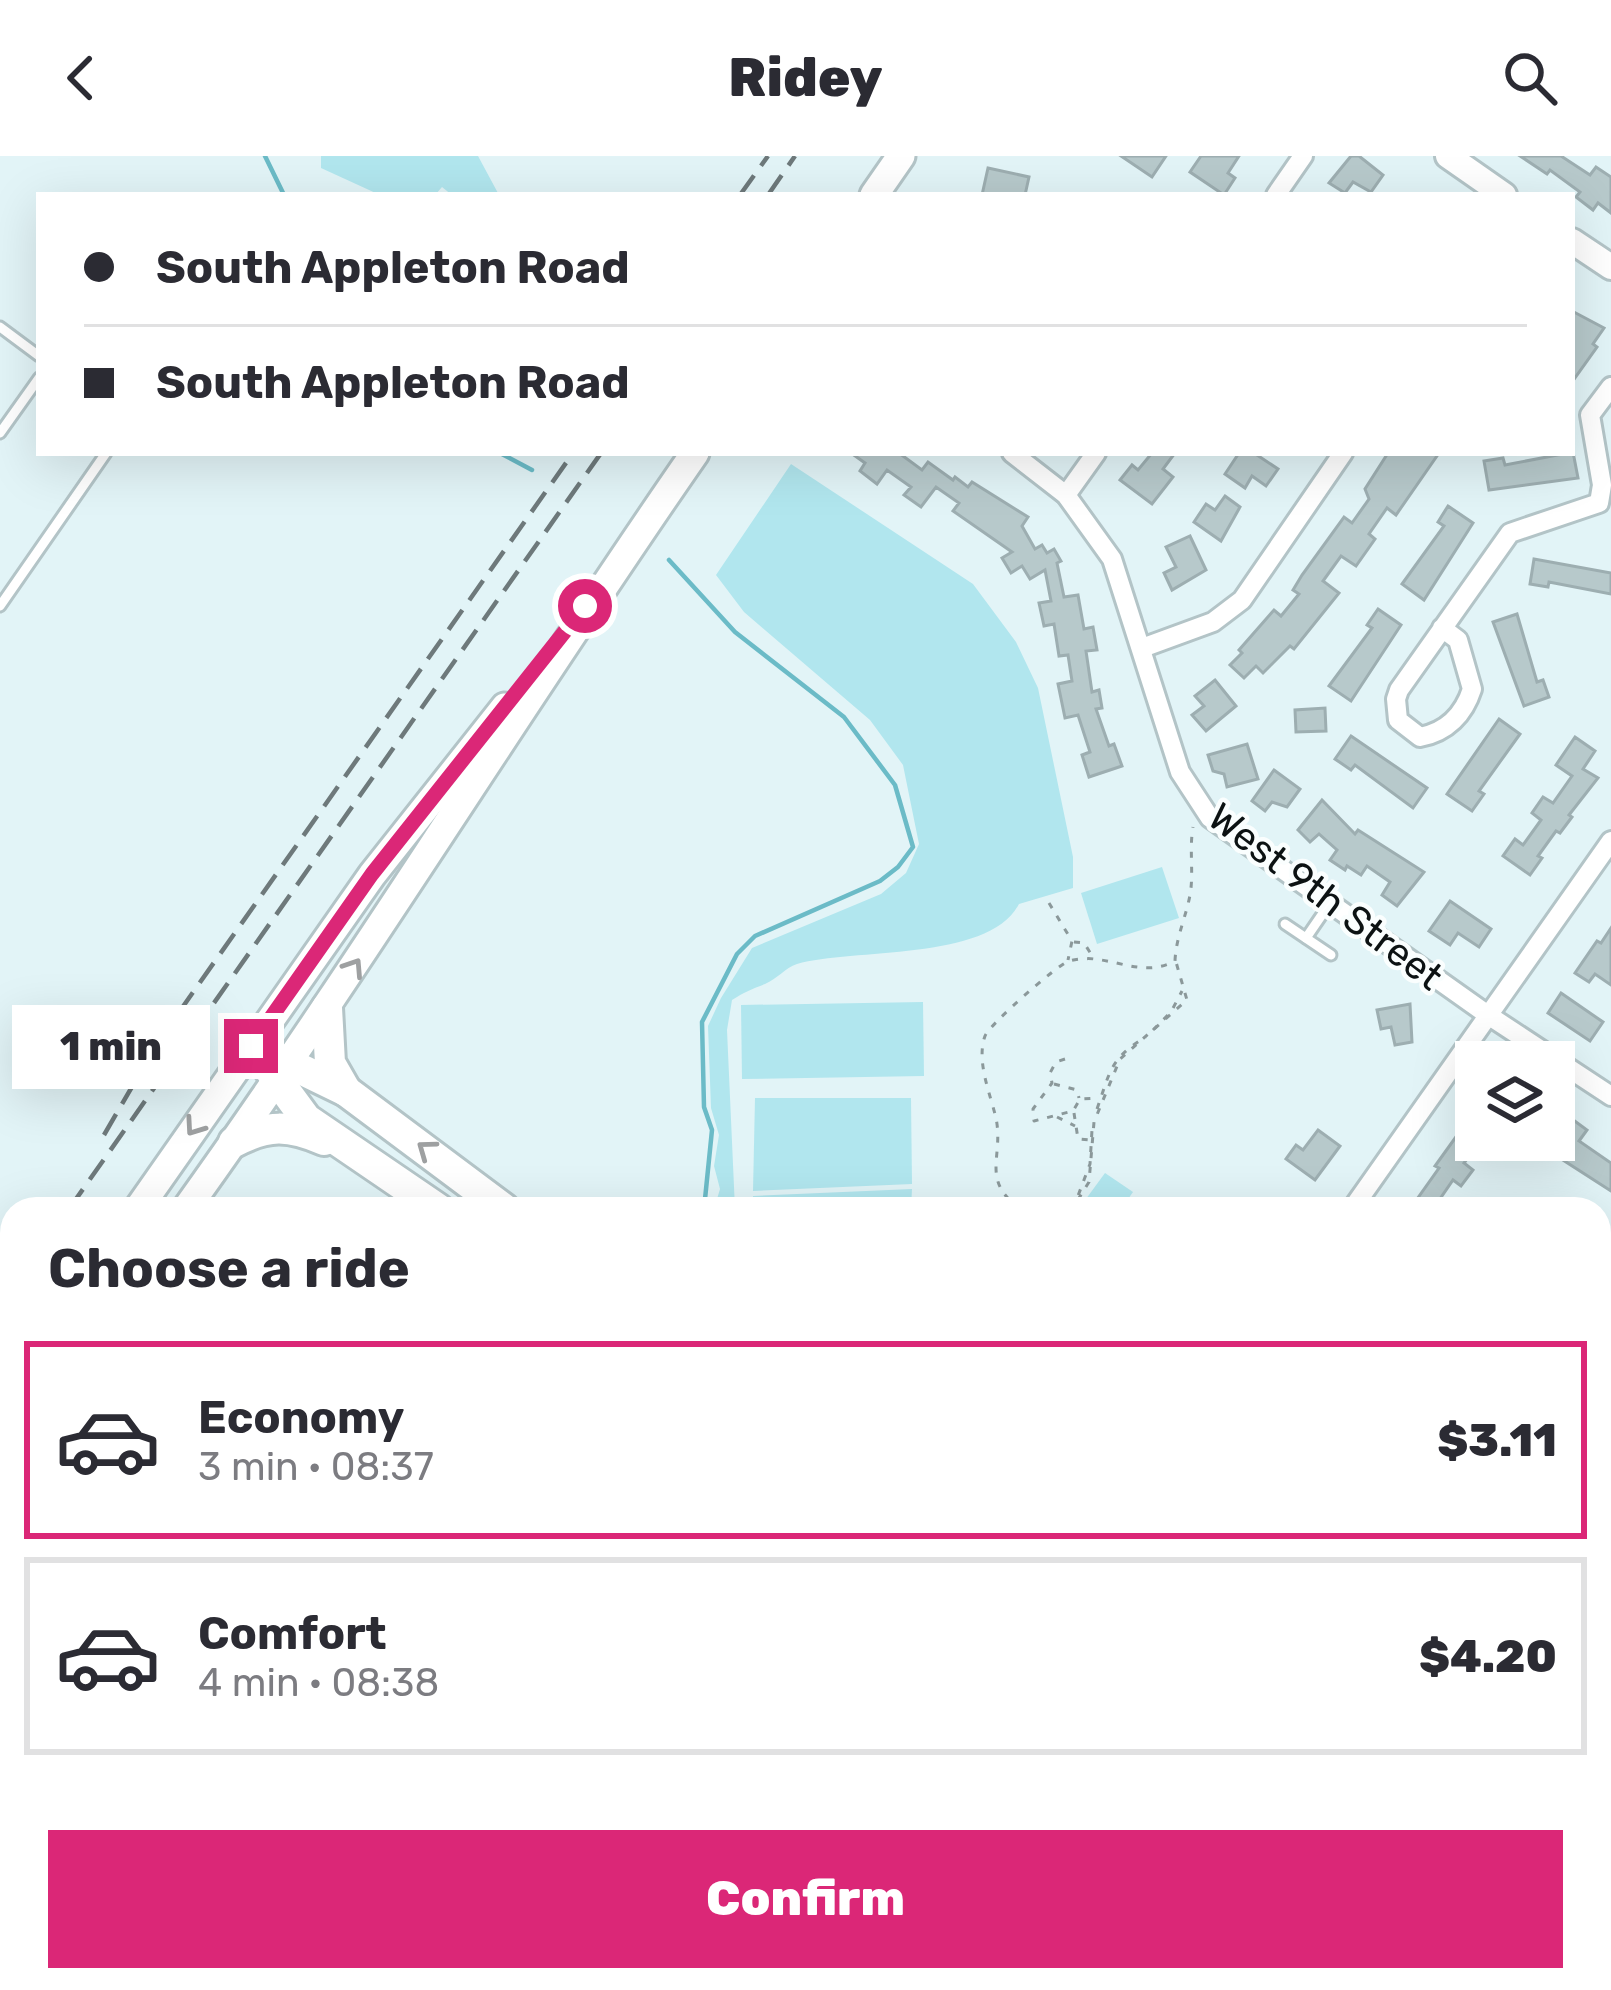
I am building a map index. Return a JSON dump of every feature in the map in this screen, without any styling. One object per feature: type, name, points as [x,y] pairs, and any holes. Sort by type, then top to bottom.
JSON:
[{"type":"main road","points":[[876,192],[902,156]]},
{"type":"main road","points":[[195,1197],[327,1008],[693,456]]},
{"type":"main road","points":[[145,1197],[372,874],[612,573]]},
{"type":"main road","points":[[327,1008],[330,1064],[346,1091]]},
{"type":"main road","points":[[251,1046],[283,1069],[346,1091],[488,1197]]},
{"type":"main road","points":[[283,1069],[306,1119],[419,1197]]},
{"type":"main road","points":[[234,1142],[272,1126],[293,1128],[348,1151]]},
{"type":"street","points":[[1278,192],[1303,156]]},
{"type":"street","points":[[1448,156],[1500,192]]},
{"type":"street","points":[[1575,243],[1611,267]]},
{"type":"street","points":[[1442,628],[1458,640],[1472,689],[1454,720],[1420,737],[1398,720],[1396,699],[1442,628],[1510,533],[1599,503],[1602,485],[1591,415],[1611,387]]},
{"type":"street","name":"West 9th Street","points":[[1016,456],[1066,495],[1112,559],[1173,753],[1210,818],[1487,1015],[1611,1096]]},
{"type":"street","points":[[1066,495],[1094,456]]},
{"type":"street","points":[[1142,648],[1213,622],[1242,600],[1341,456]]},
{"type":"street","points":[[1360,1197],[1611,841]]},
{"type":"lane","points":[[0,327],[36,354]]},
{"type":"lane","points":[[0,434],[36,382]]},
{"type":"lane","points":[[0,606],[104,456]]},
{"type":"lane","points":[[1306,938],[1330,903]]},
{"type":"lane","points":[[1286,924],[1331,955]]},
{"type":"path","points":[[1079,1197],[1089,1182],[1094,1122],[1120,1060],[1187,1000],[1175,945],[1191,891],[1189,850],[1197,799]]},
{"type":"path","points":[[1048,903],[1072,941],[1068,961]]},
{"type":"path","points":[[1072,941],[1084,943],[1095,959]]},
{"type":"path","points":[[1005,1197],[994,1178],[999,1136],[986,1081],[985,1036],[1002,1012],[1068,961],[1095,959],[1126,968],[1163,967],[1175,961]]},
{"type":"path","points":[[1076,1197],[1090,1164],[1111,1064],[1171,1012],[1183,996],[1181,981]]},
{"type":"path","points":[[1065,1059],[1055,1062],[1052,1083],[1033,1109],[1034,1121],[1073,1111]]},
{"type":"path","points":[[1052,1083],[1077,1090],[1079,1099],[1073,1111],[1078,1139],[1092,1140]]},
{"type":"path","points":[[1079,1099],[1101,1098]]},
{"type":"path","points":[[1056,1116],[1075,1126]]},
{"type":"shaded area","points":[[321,156],[478,156],[497,192],[448,192],[442,187],[438,192],[373,192],[321,168]]},
{"type":"shaded area","points":[[791,464],[973,584],[1016,642],[1038,688],[1073,857],[1073,888],[1019,904],[1003,923],[980,936],[918,950],[797,964],[732,1000],[727,1030],[734,1197],[718,1197],[714,1166],[719,1135],[711,1108],[708,1026],[721,998],[752,948],[881,894],[906,873],[919,844],[903,765],[870,720],[744,612],[716,575]]},
{"type":"shaded area","points":[[1162,867],[1179,918],[1097,944],[1081,893]]},
{"type":"shaded area","points":[[923,1002],[924,1076],[742,1079],[741,1005]]},
{"type":"shaded area","points":[[755,1098],[911,1098],[912,1184],[753,1191]]},
{"type":"shaded area","points":[[1105,1173],[1133,1192],[1129,1197],[1087,1197]]},
{"type":"shaded area","points":[[912,1189],[912,1197],[753,1196]]},
{"type":"building","points":[[1121,156],[1166,156],[1152,177]]},
{"type":"building","points":[[1201,156],[1239,156],[1228,173],[1235,178],[1226,192],[1190,172]]},
{"type":"building","points":[[1351,156],[1359,156],[1383,175],[1371,192],[1353,182],[1346,192],[1329,183]]},
{"type":"building","points":[[1520,156],[1561,156],[1590,175],[1596,167],[1611,177],[1611,213],[1598,203],[1593,210],[1576,197],[1580,192]]},
{"type":"building","points":[[988,168],[1029,177],[1026,192],[983,192]]},
{"type":"building","points":[[1575,313],[1604,328],[1593,344],[1597,347],[1575,378]]},
{"type":"building","points":[[855,456],[903,456],[922,470],[928,462],[953,480],[968,487],[972,482],[1028,517],[1022,526],[1035,549],[1042,545],[1047,553],[1054,549],[1061,561],[1057,563],[1064,597],[1078,595],[1084,629],[1093,627],[1097,650],[1086,651],[1092,692],[1099,690],[1102,708],[1096,709],[1122,766],[1089,777],[1082,755],[1090,752],[1078,715],[1065,718],[1058,684],[1072,681],[1068,655],[1059,656],[1054,624],[1044,626],[1039,603],[1051,601],[1045,570],[1030,579],[1022,566],[1011,573],[1002,558],[1012,552],[953,511],[959,503],[936,487],[921,507],[904,495],[911,487],[887,470],[877,484],[860,471],[865,463]]},
{"type":"building","points":[[1150,456],[1173,456],[1163,469],[1173,477],[1152,504],[1120,480],[1132,465],[1138,470]]},
{"type":"building","points":[[1237,456],[1258,456],[1278,469],[1266,486],[1252,476],[1245,488],[1225,474]]},
{"type":"building","points":[[1386,456],[1437,456],[1396,515],[1387,508],[1369,534],[1375,539],[1356,566],[1341,556],[1323,581],[1339,593],[1294,649],[1290,646],[1263,673],[1256,666],[1244,678],[1230,665],[1242,653],[1239,650],[1274,610],[1281,616],[1299,594],[1293,590],[1344,517],[1352,523],[1369,499],[1365,489]]},
{"type":"building","points":[[1574,456],[1578,478],[1489,490],[1484,461],[1503,458],[1505,465]]},
{"type":"building","points":[[1225,496],[1240,507],[1221,541],[1194,522],[1206,504],[1215,510]]},
{"type":"building","points":[[1448,506],[1473,523],[1424,600],[1402,584],[1444,526],[1438,522]]},
{"type":"building","points":[[1190,536],[1206,570],[1172,590],[1164,573],[1176,567],[1166,547]]},
{"type":"building","points":[[1534,559],[1611,573],[1611,594],[1549,582],[1548,587],[1530,584]]},
{"type":"building","points":[[1378,609],[1401,625],[1351,701],[1329,686],[1372,628],[1367,625]]},
{"type":"building","points":[[1517,614],[1537,682],[1543,680],[1549,697],[1524,706],[1493,622]]},
{"type":"building","points":[[1215,680],[1236,706],[1206,731],[1192,715],[1204,706],[1195,696]]},
{"type":"building","points":[[1325,708],[1326,731],[1296,732],[1295,710]]},
{"type":"building","points":[[1499,719],[1520,734],[1479,791],[1484,794],[1472,811],[1447,794]]},
{"type":"building","points":[[1351,736],[1427,788],[1413,808],[1355,765],[1351,770],[1335,759]]},
{"type":"building","points":[[1575,737],[1595,751],[1583,769],[1598,778],[1538,856],[1542,858],[1530,875],[1503,856],[1515,839],[1523,845],[1541,820],[1532,813],[1543,797],[1553,803],[1572,776],[1556,765]]},
{"type":"building","points":[[1247,744],[1258,779],[1227,787],[1224,774],[1213,771],[1208,755]]},
{"type":"building","points":[[1274,770],[1300,789],[1287,807],[1272,802],[1265,811],[1252,801]]},
{"type":"building","points":[[1322,800],[1355,834],[1358,830],[1424,872],[1397,906],[1382,895],[1390,882],[1367,866],[1361,875],[1347,866],[1345,870],[1330,860],[1337,850],[1319,834],[1310,842],[1298,830]]},
{"type":"building","points":[[1450,901],[1491,929],[1479,947],[1458,933],[1450,945],[1429,931]]},
{"type":"building","points":[[1611,928],[1611,985],[1595,974],[1589,982],[1575,973]]},
{"type":"building","points":[[1561,993],[1603,1022],[1590,1041],[1548,1013]]},
{"type":"building","points":[[1410,1004],[1412,1042],[1395,1045],[1391,1027],[1381,1029],[1377,1010]]},
{"type":"building","points":[[1575,1121],[1587,1130],[1579,1141],[1611,1163],[1611,1191],[1564,1161],[1575,1161]]},
{"type":"building","points":[[1318,1130],[1340,1146],[1315,1180],[1286,1159],[1296,1145],[1303,1150]]},
{"type":"building","points":[[1455,1138],[1455,1161],[1466,1161],[1473,1170],[1461,1186],[1453,1180],[1441,1197],[1418,1197],[1439,1168],[1435,1166]]},
{"type":"waterway","points":[[265,156],[283,192]]},
{"type":"waterway","points":[[506,456],[532,470]]},
{"type":"waterway","points":[[669,560],[735,632],[844,717],[895,785],[913,847],[880,881],[755,936],[737,954],[702,1022],[704,1107],[712,1130],[705,1197]]},
{"type":"railway","points":[[742,192],[768,156]]},
{"type":"railway","points":[[770,192],[795,156]]},
{"type":"railway","points":[[104,1135],[158,1042],[571,456]]},
{"type":"railway","points":[[77,1197],[599,456]]},
{"type":"route","points":[[251,1046],[372,874],[585,606]]}]
